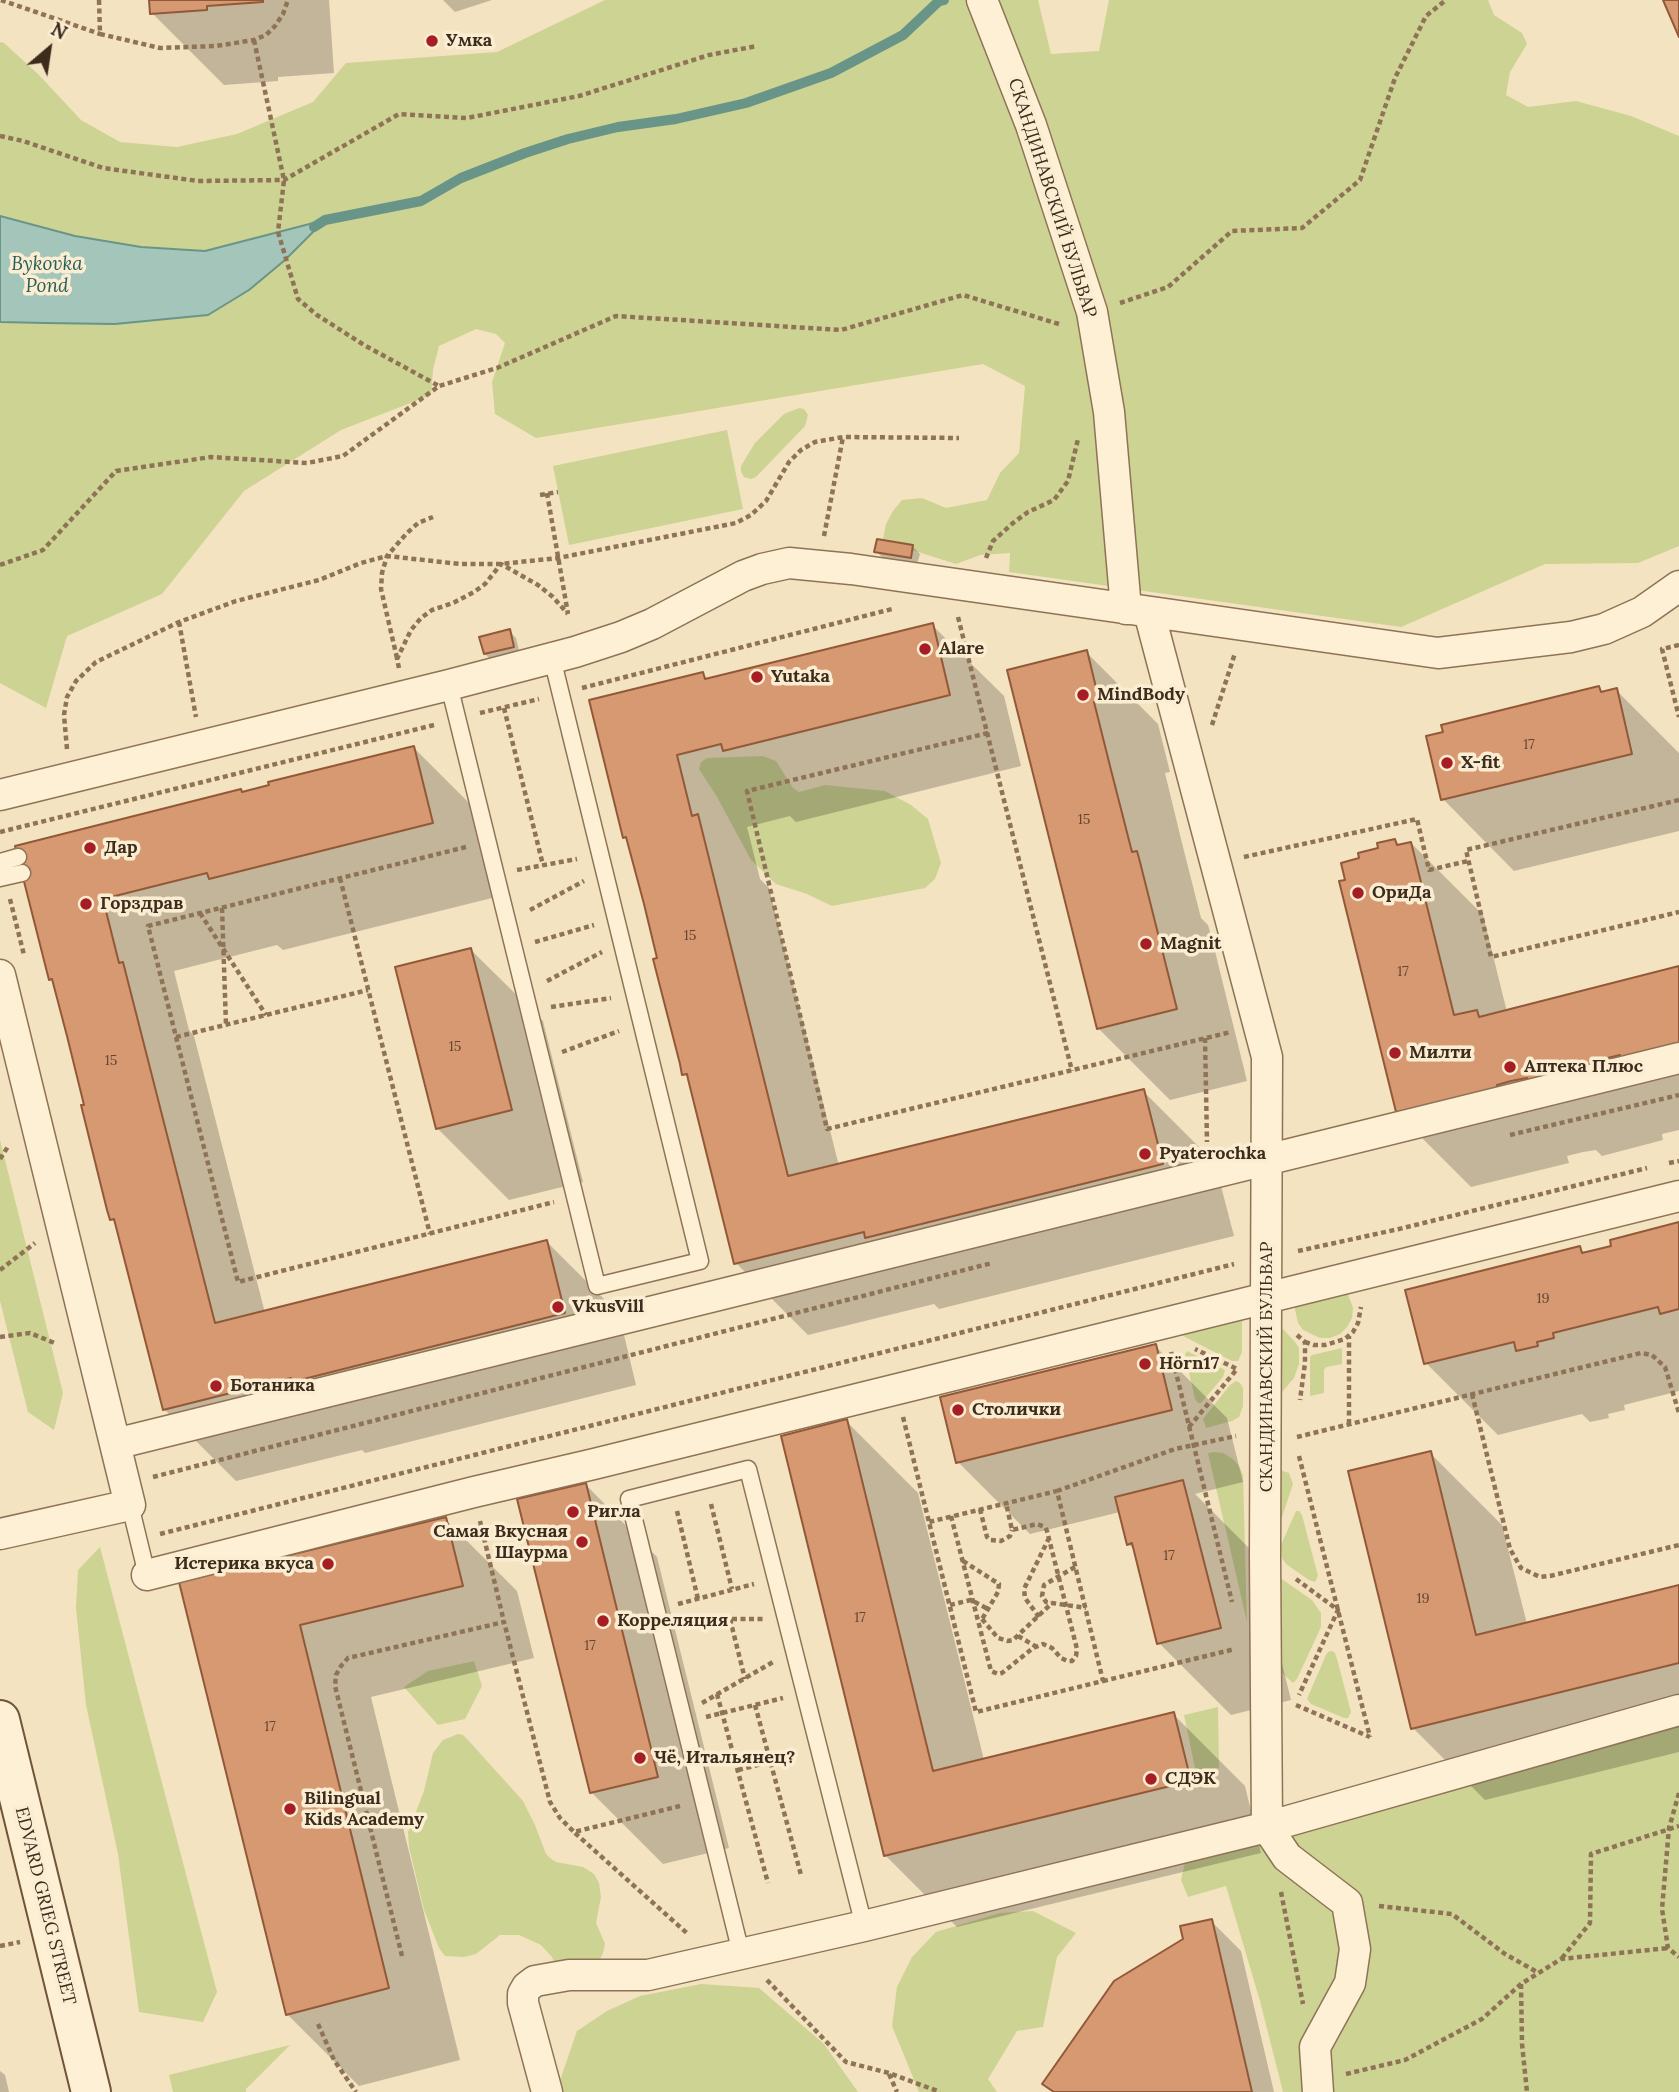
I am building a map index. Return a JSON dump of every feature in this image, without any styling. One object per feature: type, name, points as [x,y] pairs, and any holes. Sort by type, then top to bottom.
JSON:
[{"type":"street","name":"СКАНДИНАВСКИЙ БУЛЬВАР","points":[[982,0],[1031,125],[1092,312],[1138,610],[1216,864],[1267,1057],[1267,1297],[1280,1436],[1265,1556],[1268,1827]]},
{"type":"street","points":[[0,794],[564,655],[652,624],[743,576],[789,563],[819,565],[1438,653],[1571,637],[1604,629],[1642,612],[1678,589]]},
{"type":"street","points":[[0,975],[128,1495],[0,1534]]},
{"type":"street","points":[[115,1444],[1679,1058]]},
{"type":"street","points":[[147,1576],[474,1492],[1165,1328],[1267,1297],[1679,1196]]},
{"type":"street","points":[[547,2092],[523,2003],[523,1994],[535,1981],[552,1977],[648,1975],[864,1926],[1268,1827],[1679,1710]]},
{"type":"street","name":"EDVARD GRIEG STREET","points":[[0,1720],[91,2092]]},
{"type":"street","points":[[1268,1827],[1287,1857],[1347,1903],[1355,1949],[1350,1983],[1315,2047],[1318,2086]]},
{"type":"lane","points":[[449,685],[597,1286],[700,1261],[602,862],[564,655]]},
{"type":"lane","points":[[0,862],[20,865],[0,878]]},
{"type":"lane","points":[[729,1956],[703,1800],[629,1499],[748,1469],[864,1926]]},
{"type":"lane","points":[[128,1495],[147,1576]]},
{"type":"path","points":[[1,0],[100,34],[160,48],[216,46],[254,40],[266,35],[275,26],[288,0]]},
{"type":"path","points":[[99,0],[100,34]]},
{"type":"path","points":[[0,565],[43,550],[116,471],[211,457],[307,463],[343,456],[439,386],[497,368],[616,316],[841,330],[963,295],[1059,324],[1168,287],[1232,231],[1302,228],[1360,180],[1395,78],[1426,16],[1446,0]]},
{"type":"path","points":[[254,40],[284,180],[278,232],[298,299],[317,315],[364,345],[439,386]]},
{"type":"path","points":[[0,136],[103,168],[198,181],[284,180],[399,114],[467,118],[579,96],[709,55],[757,46]]},
{"type":"path","points":[[975,587],[993,541],[1028,512],[1054,500],[1068,481],[1078,439],[1077,426]]},
{"type":"path","points":[[819,565],[843,437]]},
{"type":"path","points":[[69,778],[64,715],[67,697],[76,681],[96,662],[179,622],[236,601],[318,580],[361,562],[387,556],[460,564],[501,564],[558,558],[736,523],[751,515],[766,501],[789,463],[801,450],[815,442],[843,437],[959,438]]},
{"type":"path","points":[[540,495],[558,492]]},
{"type":"path","points":[[547,493],[568,614],[564,655]]},
{"type":"path","points":[[405,696],[381,589],[382,573],[387,556],[406,534],[418,523],[433,517]]},
{"type":"path","points":[[501,564],[538,585],[568,614]]},
{"type":"path","points":[[397,659],[411,630],[421,618],[432,610],[474,593],[501,564]]},
{"type":"path","points":[[957,613],[1072,1071]]},
{"type":"path","points":[[179,622],[200,746]]},
{"type":"path","points":[[1679,645],[1662,649],[1679,717]]},
{"type":"path","points":[[504,708],[543,865]]},
{"type":"path","points":[[988,733],[747,791],[827,1129],[1205,1038],[1208,1174]]},
{"type":"path","points":[[1679,800],[1466,850],[1491,957],[1679,912]]},
{"type":"path","points":[[1216,864],[1417,819],[1429,870],[1468,861]]},
{"type":"path","points":[[441,853],[148,926],[238,1282],[530,1209]]},
{"type":"path","points":[[495,874],[543,865],[602,862]]},
{"type":"path","points":[[507,922],[602,862]]},
{"type":"path","points":[[340,878],[430,1234]]},
{"type":"path","points":[[222,908],[226,1025]]},
{"type":"path","points":[[200,913],[266,1015]]},
{"type":"path","points":[[514,949],[616,918]]},
{"type":"path","points":[[525,992],[622,942]]},
{"type":"path","points":[[176,1037],[368,990]]},
{"type":"path","points":[[529,1010],[635,994]]},
{"type":"path","points":[[541,1060],[642,1023]]},
{"type":"path","points":[[1507,1136],[1679,1095]]},
{"type":"path","points":[[1667,1164],[1679,1161]]},
{"type":"path","points":[[139,1539],[1211,1270],[1654,1167]]},
{"type":"path","points":[[0,1270],[61,1223]]},
{"type":"path","points":[[128,1495],[1005,1260]]},
{"type":"path","points":[[1304,1342],[1325,1345],[1349,1335],[1361,1314],[1354,1275]]},
{"type":"path","points":[[1165,1328],[1237,1369],[1188,1427]]},
{"type":"path","points":[[1165,1328],[1233,1606]]},
{"type":"path","points":[[0,1337],[30,1334],[94,1358]]},
{"type":"path","points":[[1349,1335],[1349,1424]]},
{"type":"path","points":[[929,1522],[1056,1491],[1192,1444],[1228,1436],[1280,1436],[1349,1424],[1641,1353],[1652,1355],[1665,1367],[1679,1413]]},
{"type":"path","points":[[1472,1394],[1510,1549],[1521,1568],[1540,1577],[1550,1576],[1679,1545]]},
{"type":"path","points":[[900,1406],[976,1712],[1266,1641]]},
{"type":"path","points":[[1297,1451],[1339,1611],[1370,1737],[1295,1705],[1339,1611]]},
{"type":"path","points":[[732,1590],[708,1493],[751,1483]]},
{"type":"path","points":[[1056,1491],[1103,1681]]},
{"type":"path","points":[[674,1501],[698,1599]]},
{"type":"path","points":[[979,1509],[986,1536],[1001,1541],[1010,1536],[1013,1530],[1006,1503]]},
{"type":"path","points":[[477,1510],[550,1802],[560,1818],[729,1956],[846,2063],[889,2073],[940,2092]]},
{"type":"path","points":[[951,1516],[988,1666],[990,1671],[998,1674],[1007,1670],[1036,1646],[1047,1645],[1067,1661],[1076,1657],[1077,1649],[1047,1531],[1037,1524],[1013,1530]]},
{"type":"path","points":[[1039,1616],[1025,1598],[1024,1589],[1049,1537]]},
{"type":"path","points":[[1265,1556],[1339,1611]]},
{"type":"path","points":[[962,1561],[999,1584],[998,1592],[978,1626]]},
{"type":"path","points":[[1075,1567],[1044,1586],[1041,1590],[1042,1596],[1046,1602],[1086,1608]]},
{"type":"path","points":[[658,1614],[698,1599],[775,1578]]},
{"type":"path","points":[[950,1605],[971,1600],[988,1609]]},
{"type":"path","points":[[982,1619],[1002,1640],[1013,1640],[1052,1603]]},
{"type":"path","points":[[658,1614],[785,1620]]},
{"type":"path","points":[[730,1619],[745,1679]]},
{"type":"path","points":[[401,1956],[335,1686],[336,1675],[348,1658],[504,1622]]},
{"type":"path","points":[[1018,1636],[1036,1646]]},
{"type":"path","points":[[684,1718],[717,1694],[793,1650]]},
{"type":"path","points":[[684,1718],[723,1713],[804,1693]]},
{"type":"path","points":[[717,1694],[768,1883]]},
{"type":"path","points":[[755,1705],[801,1875]]},
{"type":"path","points":[[738,1770],[770,1762]]},
{"type":"path","points":[[1679,1793],[1669,1828],[1662,1909],[1668,1948],[1679,1957]]},
{"type":"path","points":[[575,1832],[703,1800]]},
{"type":"path","points":[[1562,1959],[1590,1923],[1591,1854],[1679,1826]]},
{"type":"path","points":[[1287,1857],[1280,1894],[1300,1991],[1315,2047]]},
{"type":"path","points":[[1347,1903],[1452,1914],[1505,1954],[1537,1972]]},
{"type":"path","points":[[1318,2086],[1405,2060],[1482,2019],[1537,1972],[1562,1959],[1668,1948]]},
{"type":"path","points":[[1521,1984],[1522,2044],[1527,2092]]},
{"type":"path","points":[[318,2024],[334,2060],[356,2092]]},
{"type":"path","points":[[889,2073],[897,2092]]},
{"type":"green space","points":[[605,0],[1038,0],[1051,54],[1099,51],[1109,0],[1488,0],[1494,15],[1522,33],[1527,44],[1510,72],[1506,95],[1528,107],[1576,101],[1631,116],[1679,136],[1679,546],[1638,563],[1545,564],[1401,627],[1009,572],[1010,553],[980,555],[956,564],[912,550],[913,545],[883,539],[886,524],[902,500],[922,498],[946,508],[987,500],[1000,473],[1019,453],[1025,386],[983,364],[536,438],[495,414],[492,382],[505,343],[496,334],[476,329],[439,346],[431,395],[341,430],[244,491],[162,594],[67,636],[46,708],[0,683],[0,42],[39,75],[81,120],[120,142],[177,147],[237,134],[313,102],[346,63],[497,52]]},
{"type":"green space","points":[[799,408],[804,409],[808,415],[805,426],[756,477],[744,477],[741,466],[755,443],[784,414]]},
{"type":"green space","points":[[727,430],[743,509],[569,545],[553,466]]},
{"type":"green space","points":[[763,756],[776,761],[793,788],[799,792],[825,785],[885,791],[911,805],[928,819],[941,863],[935,879],[925,888],[832,906],[776,884],[751,860],[699,769],[701,762],[707,758]]},
{"type":"green space","points":[[0,1140],[63,1393],[54,1430],[28,1412],[0,1301]]},
{"type":"green space","points":[[1346,1289],[1353,1308],[1352,1318],[1340,1334],[1320,1338],[1303,1330],[1298,1323],[1294,1305]]},
{"type":"green space","points":[[1242,1312],[1242,1352],[1238,1361],[1232,1361],[1181,1333]]},
{"type":"green space","points":[[1276,1327],[1282,1328],[1299,1348],[1299,1364],[1294,1378],[1273,1403]]},
{"type":"green space","points":[[1342,1348],[1342,1364],[1326,1367],[1324,1370],[1324,1393],[1310,1396],[1310,1357]]},
{"type":"green space","points":[[1187,1351],[1225,1370],[1223,1377],[1201,1403],[1195,1399],[1185,1355]]},
{"type":"green space","points":[[1236,1381],[1243,1388],[1243,1406],[1239,1417],[1206,1428],[1203,1419]]},
{"type":"green space","points":[[1215,1452],[1233,1459],[1243,1475],[1247,1622],[1208,1453]]},
{"type":"green space","points":[[1280,1470],[1289,1473],[1293,1484],[1280,1523],[1275,1473]]},
{"type":"green space","points":[[1296,1511],[1302,1515],[1318,1576],[1315,1582],[1286,1564],[1282,1558],[1281,1545]]},
{"type":"green space","points":[[100,1547],[217,1992],[203,2022],[139,2012],[118,1854],[86,1705],[76,1608],[78,1570]]},
{"type":"green space","points":[[1276,1575],[1312,1600],[1321,1613],[1321,1627],[1293,1683],[1278,1669]]},
{"type":"green space","points":[[1332,1651],[1337,1659],[1351,1712],[1348,1718],[1311,1704],[1307,1699],[1326,1655]]},
{"type":"green space","points":[[474,1661],[482,1686],[465,1719],[438,1725],[404,1687],[428,1671]]},
{"type":"green space","points":[[1218,1707],[1219,1768],[1196,1773],[1184,1715]]},
{"type":"green space","points":[[1679,1722],[1679,2092],[1283,2092],[1260,2001],[1226,1886],[1188,1897],[1181,1880],[1185,1862]]},
{"type":"green space","points":[[458,1734],[468,1740],[523,1801],[546,1854],[556,1862],[583,1867],[594,1874],[599,1883],[601,1897],[596,1923],[605,1944],[597,1965],[559,1977],[552,1957],[541,1945],[519,1935],[500,1935],[476,1954],[464,1957],[445,1956],[439,1948],[424,1910],[408,1832],[424,1791],[433,1753],[443,1740]]},
{"type":"green space","points":[[1033,1911],[1076,1933],[1057,1957],[1043,2027],[1017,2031],[988,2079],[997,2092],[919,2092],[892,2026],[897,1987],[912,1957],[936,1932],[1000,1913]]},
{"type":"green space","points":[[701,1984],[759,1988],[824,2044],[858,2092],[556,2092],[577,2031],[607,2011],[640,1996]]},
{"type":"green space","points":[[290,2045],[246,2092],[173,2092],[169,2075]]},
{"type":"water","name":"Bykovka Pond","points":[[0,216],[75,236],[141,247],[205,251],[325,220],[285,260],[249,290],[208,315],[115,324],[0,322]]},
{"type":"building","points":[[149,0],[263,0],[263,2],[150,14]]},
{"type":"building","points":[[1663,0],[1679,0],[1679,37]]},
{"type":"building","points":[[877,539],[913,545],[911,558],[874,552]]},
{"type":"building","points":[[933,623],[950,695],[723,751],[721,744],[677,755],[692,816],[698,814],[788,1176],[1144,1089],[1163,1164],[865,1238],[864,1232],[734,1264],[687,1074],[682,1075],[653,959],[657,958],[644,904],[626,837],[623,838],[589,700],[703,672],[705,679]]},
{"type":"building","points":[[510,629],[514,647],[484,654],[479,637]]},
{"type":"building","points":[[1087,650],[1099,700],[1094,702],[1111,770],[1132,852],[1137,851],[1177,1009],[1097,1029],[1007,670]]},
{"type":"building","points":[[1599,686],[1601,692],[1617,688],[1632,754],[1441,800],[1426,736],[1443,732],[1441,725]]},
{"type":"building","points":[[414,746],[433,823],[209,879],[207,873],[103,899],[119,963],[123,962],[215,1323],[547,1240],[565,1313],[292,1382],[291,1378],[163,1410],[114,1219],[110,1220],[107,1210],[67,1036],[52,979],[49,980],[15,846],[241,789],[242,792],[269,785],[268,782]]},
{"type":"building","points":[[1395,839],[1397,845],[1411,842],[1454,1015],[1477,1010],[1479,1017],[1679,966],[1679,1047],[1621,1062],[1620,1055],[1591,1062],[1593,1068],[1528,1085],[1527,1078],[1511,1081],[1497,1085],[1498,1091],[1397,1116],[1339,881],[1345,880],[1341,863],[1359,858],[1358,853],[1378,848],[1377,843]]},
{"type":"building","points":[[471,948],[512,1110],[436,1129],[395,967]]},
{"type":"building","points":[[1679,1222],[1679,1309],[1660,1314],[1658,1307],[1553,1333],[1554,1338],[1537,1342],[1538,1346],[1516,1351],[1514,1342],[1424,1364],[1405,1290],[1580,1246],[1582,1253],[1611,1246],[1610,1240]]},
{"type":"building","points":[[1156,1344],[1172,1410],[956,1463],[940,1397]]},
{"type":"building","points":[[847,1419],[933,1771],[1174,1712],[1191,1781],[884,1856],[781,1436]]},
{"type":"building","points":[[1431,1451],[1476,1635],[1679,1585],[1679,1663],[1411,1729],[1348,1471]]},
{"type":"building","points":[[1183,1480],[1221,1628],[1157,1644],[1132,1543],[1127,1545],[1115,1497]]},
{"type":"building","points":[[586,1483],[658,1777],[590,1793],[517,1499]]},
{"type":"building","name":"Bilingual Kids Academy","points":[[446,1517],[463,1586],[300,1625],[389,1988],[286,2015],[179,1582]]},
{"type":"building","points":[[1212,1919],[1252,2092],[1054,2092],[1042,2084],[1114,1981],[1183,1939],[1180,1926]]},
{"type":"waterway","points":[[314,227],[325,220],[421,201],[461,178],[568,139],[746,103],[831,73],[903,35],[939,1],[944,0]]},
{"type":"place","name":"Умка","points":[[432,41]]},
{"type":"place","name":"Alare","points":[[925,649]]},
{"type":"place","name":"Yutaka","points":[[757,677]]},
{"type":"place","name":"MindBody","points":[[1083,695]]},
{"type":"place","name":"X-fit","points":[[1447,763]]},
{"type":"place","name":"Дар","points":[[90,848]]},
{"type":"place","name":"ОриДа","points":[[1358,893]]},
{"type":"place","name":"Горздрав","points":[[86,904]]},
{"type":"place","name":"Magnit","points":[[1146,944]]},
{"type":"place","name":"Милти","points":[[1395,1053]]},
{"type":"place","name":"Аптека Плюс","points":[[1510,1067]]},
{"type":"place","name":"Pyaterochka","points":[[1145,1154]]},
{"type":"place","name":"VkusVill","points":[[558,1307]]},
{"type":"place","name":"Hörn17","points":[[1145,1364]]},
{"type":"place","name":"Ботаника","points":[[216,1386]]},
{"type":"place","name":"Столички","points":[[958,1410]]},
{"type":"place","name":"Ригла","points":[[573,1512]]},
{"type":"place","name":"Самая Вкусная Шаурма","points":[[582,1542]]},
{"type":"place","name":"Истерика вкуса","points":[[328,1564]]},
{"type":"place","name":"Корреляция","points":[[603,1621]]},
{"type":"place","name":"Чё, Итальянец?","points":[[640,1758]]},
{"type":"place","name":"СДЭК","points":[[1151,1779]]},
{"type":"place","name":"Bilingual Kids Academy","points":[[290,1809]]}]
